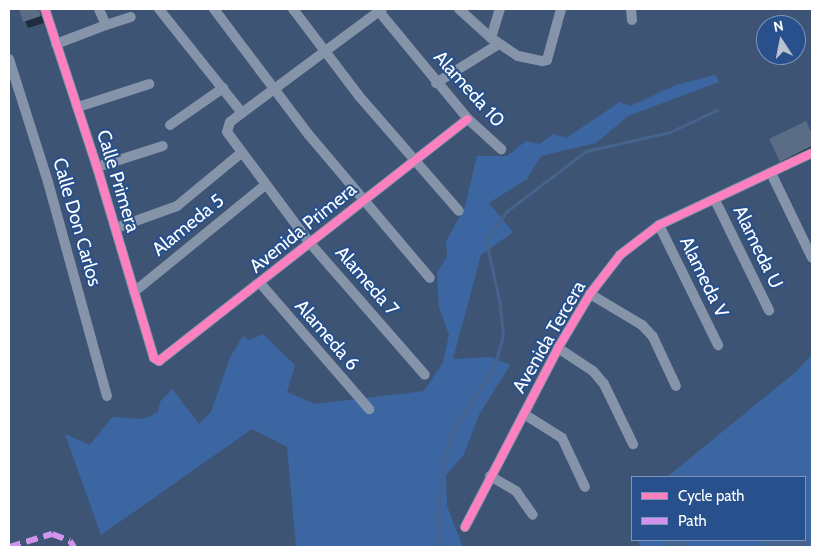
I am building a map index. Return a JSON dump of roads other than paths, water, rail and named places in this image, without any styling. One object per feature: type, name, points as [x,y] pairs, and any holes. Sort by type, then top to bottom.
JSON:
[{"type":"street","name":"Calle Primera","points":[[45,9],[97,167],[154,358],[159,361]]},
{"type":"street","points":[[99,9],[106,25]]},
{"type":"street","points":[[159,9],[242,113],[275,91],[379,10]]},
{"type":"street","points":[[214,9],[309,135],[362,201],[430,278]]},
{"type":"street","points":[[293,9],[359,96],[459,211]]},
{"type":"street","points":[[459,9],[495,41],[531,61],[547,60],[561,9]]},
{"type":"street","points":[[436,83],[495,41],[500,9]]},
{"type":"street","points":[[631,9],[632,20]]},
{"type":"street","name":"Alameda 10","points":[[379,10],[436,83],[468,119],[501,149]]},
{"type":"street","points":[[56,44],[131,17]]},
{"type":"street","name":"Calle Don Carlos","points":[[9,59],[48,182],[107,396]]},
{"type":"street","points":[[78,107],[149,84]]},
{"type":"street","points":[[170,125],[223,88]]},
{"type":"street","name":"Alameda 7","points":[[242,113],[227,127],[241,153],[309,242],[425,375]]},
{"type":"street","name":"Avenida Primera","points":[[159,361],[468,119]]},
{"type":"street","points":[[97,167],[163,146]]},
{"type":"street","points":[[116,228],[177,206],[241,153]]},
{"type":"street","name":"Avenida Tercera","points":[[465,527],[558,348],[590,294],[620,255],[659,225],[812,153]]},
{"type":"street","points":[[771,173],[812,258]]},
{"type":"street","name":"Alameda 5","points":[[134,292],[265,185]]},
{"type":"street","name":"Alameda U","points":[[715,200],[769,310]]},
{"type":"street","name":"Alameda V","points":[[659,225],[718,345]]},
{"type":"street","name":"Alameda 6","points":[[260,283],[368,409]]},
{"type":"street","points":[[590,294],[642,324],[653,337],[676,386]]},
{"type":"street","points":[[558,348],[593,371],[604,384],[633,444]]},
{"type":"street","points":[[524,414],[562,438],[585,486]]},
{"type":"street","points":[[490,476],[516,492],[533,516]]},
{"type":"waterway","points":[[440,547],[437,519],[443,462],[455,427],[494,367],[503,335],[500,305],[486,240],[507,211],[586,151],[670,132],[717,110]]},
{"type":"waterway","points":[[676,547],[677,541]]},
{"type":"waterway","points":[[778,541],[787,543],[794,541]]}]
